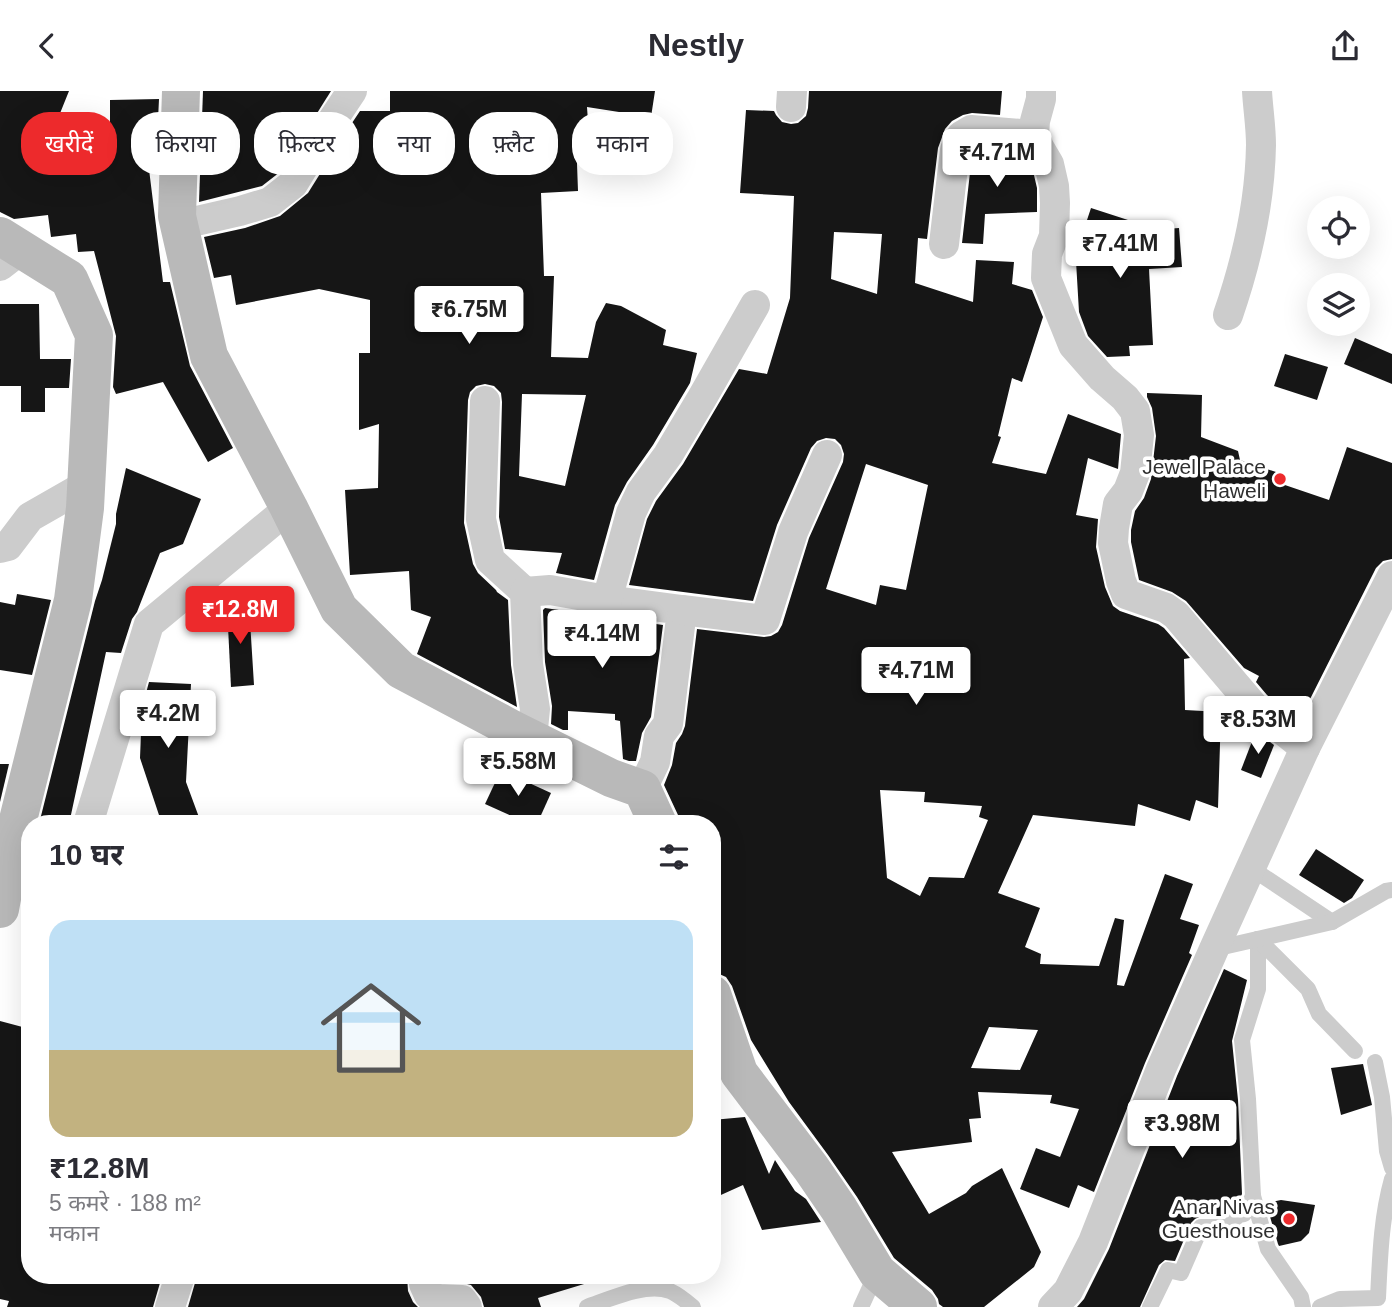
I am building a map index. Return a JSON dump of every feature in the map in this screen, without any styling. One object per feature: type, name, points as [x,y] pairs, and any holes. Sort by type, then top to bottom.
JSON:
[{"type":"street","points":[[181,91],[177,216],[209,356],[339,609],[401,670],[532,739],[611,778],[642,789],[654,815]]},
{"type":"street","points":[[179,225],[270,202],[293,184],[352,91]]},
{"type":"street","points":[[1041,91],[1034,135],[1049,164],[1054,186],[1056,219],[1054,236],[1047,254],[1046,278],[1073,345],[1102,379],[1125,398],[1135,411],[1139,435],[1135,473],[1128,491],[1118,504],[1113,543],[1126,594],[1166,608],[1176,615],[1255,708],[1305,748]]},
{"type":"street","points":[[1228,315],[1239,283],[1255,217],[1261,143],[1257,91]]},
{"type":"street","points":[[944,244],[955,150],[961,136],[971,130],[1034,135]]},
{"type":"street","points":[[0,909],[12,844],[73,600],[85,508],[94,335],[69,279],[7,251]]},
{"type":"street","points":[[607,600],[631,513],[641,492],[674,444],[755,305]]},
{"type":"street","points":[[485,401],[481,519],[490,560],[525,592],[528,664],[535,709],[532,739]]},
{"type":"street","points":[[525,592],[550,590],[765,620],[793,532],[827,455]]},
{"type":"street","points":[[0,548],[8,546],[30,517],[86,485]]},
{"type":"street","points":[[91,815],[149,624],[289,508]]},
{"type":"street","points":[[1053,1307],[1068,1291],[1093,1242],[1161,1069],[1214,949],[1305,748],[1392,576]]},
{"type":"street","points":[[642,789],[655,762],[659,737],[668,725],[682,610]]},
{"type":"street","points":[[721,1020],[739,1073],[811,1168],[877,1272],[918,1307]]},
{"type":"street","points":[[170,1307],[177,1284]]},
{"type":"street","points":[[424,1284],[429,1295],[438,1299],[462,1300],[467,1307]]},
{"type":"lane","points":[[1251,868],[1332,922]]},
{"type":"lane","points":[[1214,949],[1332,922],[1392,890]]},
{"type":"lane","points":[[1258,939],[1308,989],[1319,1014],[1355,1051]]},
{"type":"lane","points":[[1258,939],[1258,989],[1242,1040],[1253,1196],[1268,1249],[1301,1297],[1303,1307]]},
{"type":"lane","points":[[1375,1062],[1382,1097],[1387,1151],[1392,1168]]},
{"type":"lane","points":[[1320,1307],[1340,1299],[1378,1299],[1386,1200],[1392,1179]]},
{"type":"lane","points":[[1150,1307],[1168,1271],[1181,1273],[1201,1227],[1230,1227],[1238,1215],[1244,1214],[1253,1196]]},
{"type":"lane","points":[[861,1307],[877,1272]]},
{"type":"lane","points":[[587,1307],[625,1293],[654,1288],[667,1290],[693,1307]]},
{"type":"building","points":[[0,91],[69,91],[61,112],[21,112],[21,175],[117,175],[117,112],[110,112],[110,100],[159,99],[158,112],[131,112],[131,175],[150,175],[163,282],[170,282],[190,366],[233,448],[208,462],[163,382],[116,394],[113,387],[116,336],[94,251],[78,252],[76,234],[51,237],[48,215],[14,219],[0,212]]},
{"type":"building","points":[[203,91],[331,91],[318,112],[254,112],[254,175],[276,175],[262,186],[199,202],[200,175],[240,175],[240,112],[202,112]]},
{"type":"building","points":[[390,91],[655,91],[652,112],[619,112],[587,107],[587,112],[572,112],[572,175],[577,175],[578,191],[541,193],[544,276],[554,276],[551,357],[588,358],[596,322],[606,303],[621,306],[666,330],[663,345],[697,353],[690,383],[615,505],[594,580],[556,573],[562,553],[505,549],[499,517],[501,393],[494,386],[485,384],[476,386],[470,392],[468,400],[464,523],[473,564],[478,573],[508,600],[511,665],[517,707],[417,654],[431,617],[411,610],[409,571],[350,575],[345,490],[378,488],[379,424],[359,430],[359,353],[370,353],[370,300],[319,289],[236,305],[231,275],[214,278],[204,237],[245,228],[280,216],[308,193],[319,175],[359,175],[360,111],[390,111]],"holes":[[[522,394],[586,395],[565,486],[519,476]]]},
{"type":"building","points":[[809,91],[1002,91],[1000,115],[963,115],[945,129],[938,148],[927,239],[918,238],[915,283],[973,302],[976,260],[1014,262],[1012,284],[1032,290],[1043,317],[1022,382],[1012,378],[998,436],[1001,437],[992,463],[1046,474],[1068,414],[1121,434],[1118,469],[1088,458],[1076,515],[1098,519],[1096,547],[1105,587],[1113,606],[1164,628],[1190,658],[1184,659],[1185,710],[1221,712],[1218,808],[1196,800],[1190,821],[1138,804],[1135,826],[1033,815],[998,893],[1040,908],[1025,947],[1041,954],[1040,964],[1099,966],[1115,918],[1124,920],[1117,985],[1124,986],[1165,874],[1193,884],[1180,919],[1199,925],[1189,953],[1192,955],[1145,1063],[1094,1192],[1078,1185],[1069,1208],[1020,1189],[1036,1148],[1060,1157],[1079,1109],[1050,1103],[1052,1095],[978,1092],[981,1118],[969,1119],[972,1142],[892,1152],[929,1214],[1002,1168],[1041,1252],[1034,1267],[984,1307],[943,1307],[932,1290],[894,1258],[857,1197],[789,1102],[751,1040],[732,986],[721,975],[721,815],[678,815],[664,785],[672,765],[676,743],[685,726],[697,629],[764,637],[778,632],[809,538],[843,462],[841,445],[835,439],[826,438],[817,441],[811,448],[777,525],[753,601],[629,585],[647,519],[656,501],[683,464],[739,369],[767,374],[790,298],[794,196],[740,193],[746,110],[774,111],[782,122],[791,124],[798,123],[806,116]],"holes":[[[834,232],[882,234],[877,294],[831,279]],[[866,464],[928,485],[906,590],[880,585],[876,605],[826,589]],[[880,790],[925,792],[924,802],[982,806],[979,817],[988,820],[964,878],[929,877],[920,896],[887,878]],[[989,1027],[1038,1030],[1020,1070],[971,1068]]]},
{"type":"building","points":[[975,148],[1022,152],[1033,171],[1037,188],[1037,212],[985,214],[983,244],[962,243]]},
{"type":"building","points":[[1091,208],[1128,220],[1124,232],[1179,228],[1182,267],[1149,269],[1153,345],[1129,346],[1130,356],[1107,357],[1088,336],[1079,312],[1075,244],[1079,244]]},
{"type":"building","points":[[0,304],[39,304],[40,359],[71,359],[69,388],[45,388],[45,412],[21,412],[21,386],[0,386]]},
{"type":"building","points":[[1355,338],[1392,354],[1392,384],[1344,364]]},
{"type":"building","points":[[1285,354],[1328,367],[1317,400],[1274,386]]},
{"type":"building","points":[[1147,393],[1202,395],[1201,437],[1238,451],[1240,460],[1282,474],[1279,483],[1329,500],[1347,447],[1392,463],[1392,559],[1383,561],[1376,568],[1300,719],[1292,716],[1267,695],[1256,682],[1259,676],[1244,668],[1186,601],[1172,592],[1139,580],[1131,530],[1135,511],[1144,498],[1151,479],[1156,436]]},
{"type":"building","points":[[126,468],[201,499],[183,544],[160,553],[132,619],[121,653],[106,652],[71,815],[41,815],[116,524]]},
{"type":"building","points":[[17,594],[51,600],[32,675],[0,670],[0,602],[15,605]]},
{"type":"building","points":[[249,605],[254,685],[231,687],[227,606]]},
{"type":"building","points":[[545,608],[663,625],[651,717],[642,733],[636,761],[623,759],[620,721],[615,720],[615,714],[568,711],[568,730],[551,724],[552,706],[545,662]]},
{"type":"building","points":[[149,682],[191,684],[186,782],[198,815],[159,815],[140,758],[142,708]]},
{"type":"building","points":[[1256,731],[1274,745],[1261,778],[1241,770]]},
{"type":"building","points":[[0,764],[9,764],[0,802]]},
{"type":"building","points":[[501,770],[551,793],[541,815],[509,815],[485,804]]},
{"type":"building","points":[[1316,849],[1364,880],[1352,898],[1344,903],[1299,875]]},
{"type":"building","points":[[1224,969],[1247,980],[1232,1041],[1238,1100],[1242,1194],[1237,1205],[1230,1208],[1224,1216],[1201,1216],[1191,1223],[1175,1261],[1165,1260],[1159,1265],[1140,1307],[1077,1307],[1084,1299],[1109,1249],[1177,1076]]},
{"type":"building","points":[[0,1021],[21,1027],[21,1284],[160,1284],[153,1307],[7,1307],[9,1301],[0,1299]]},
{"type":"building","points":[[1363,1064],[1372,1105],[1341,1115],[1331,1068]]},
{"type":"building","points":[[745,1117],[769,1174],[775,1160],[795,1191],[806,1199],[821,1222],[762,1230],[743,1185],[721,1195],[721,1119]]},
{"type":"building","name":"Anar Nivas Guesthouse","points":[[1281,1200],[1315,1205],[1309,1233],[1301,1241],[1279,1246],[1266,1203]]},
{"type":"building","points":[[195,1284],[408,1284],[413,1302],[418,1307],[188,1307]]},
{"type":"building","points":[[467,1284],[584,1284],[538,1298],[541,1307],[484,1307],[481,1297]]},
{"type":"place","name":"Jewel Palace Haweli","points":[[1280,479]]},
{"type":"place","name":"Anar Nivas Guesthouse","points":[[1289,1219]]}]
